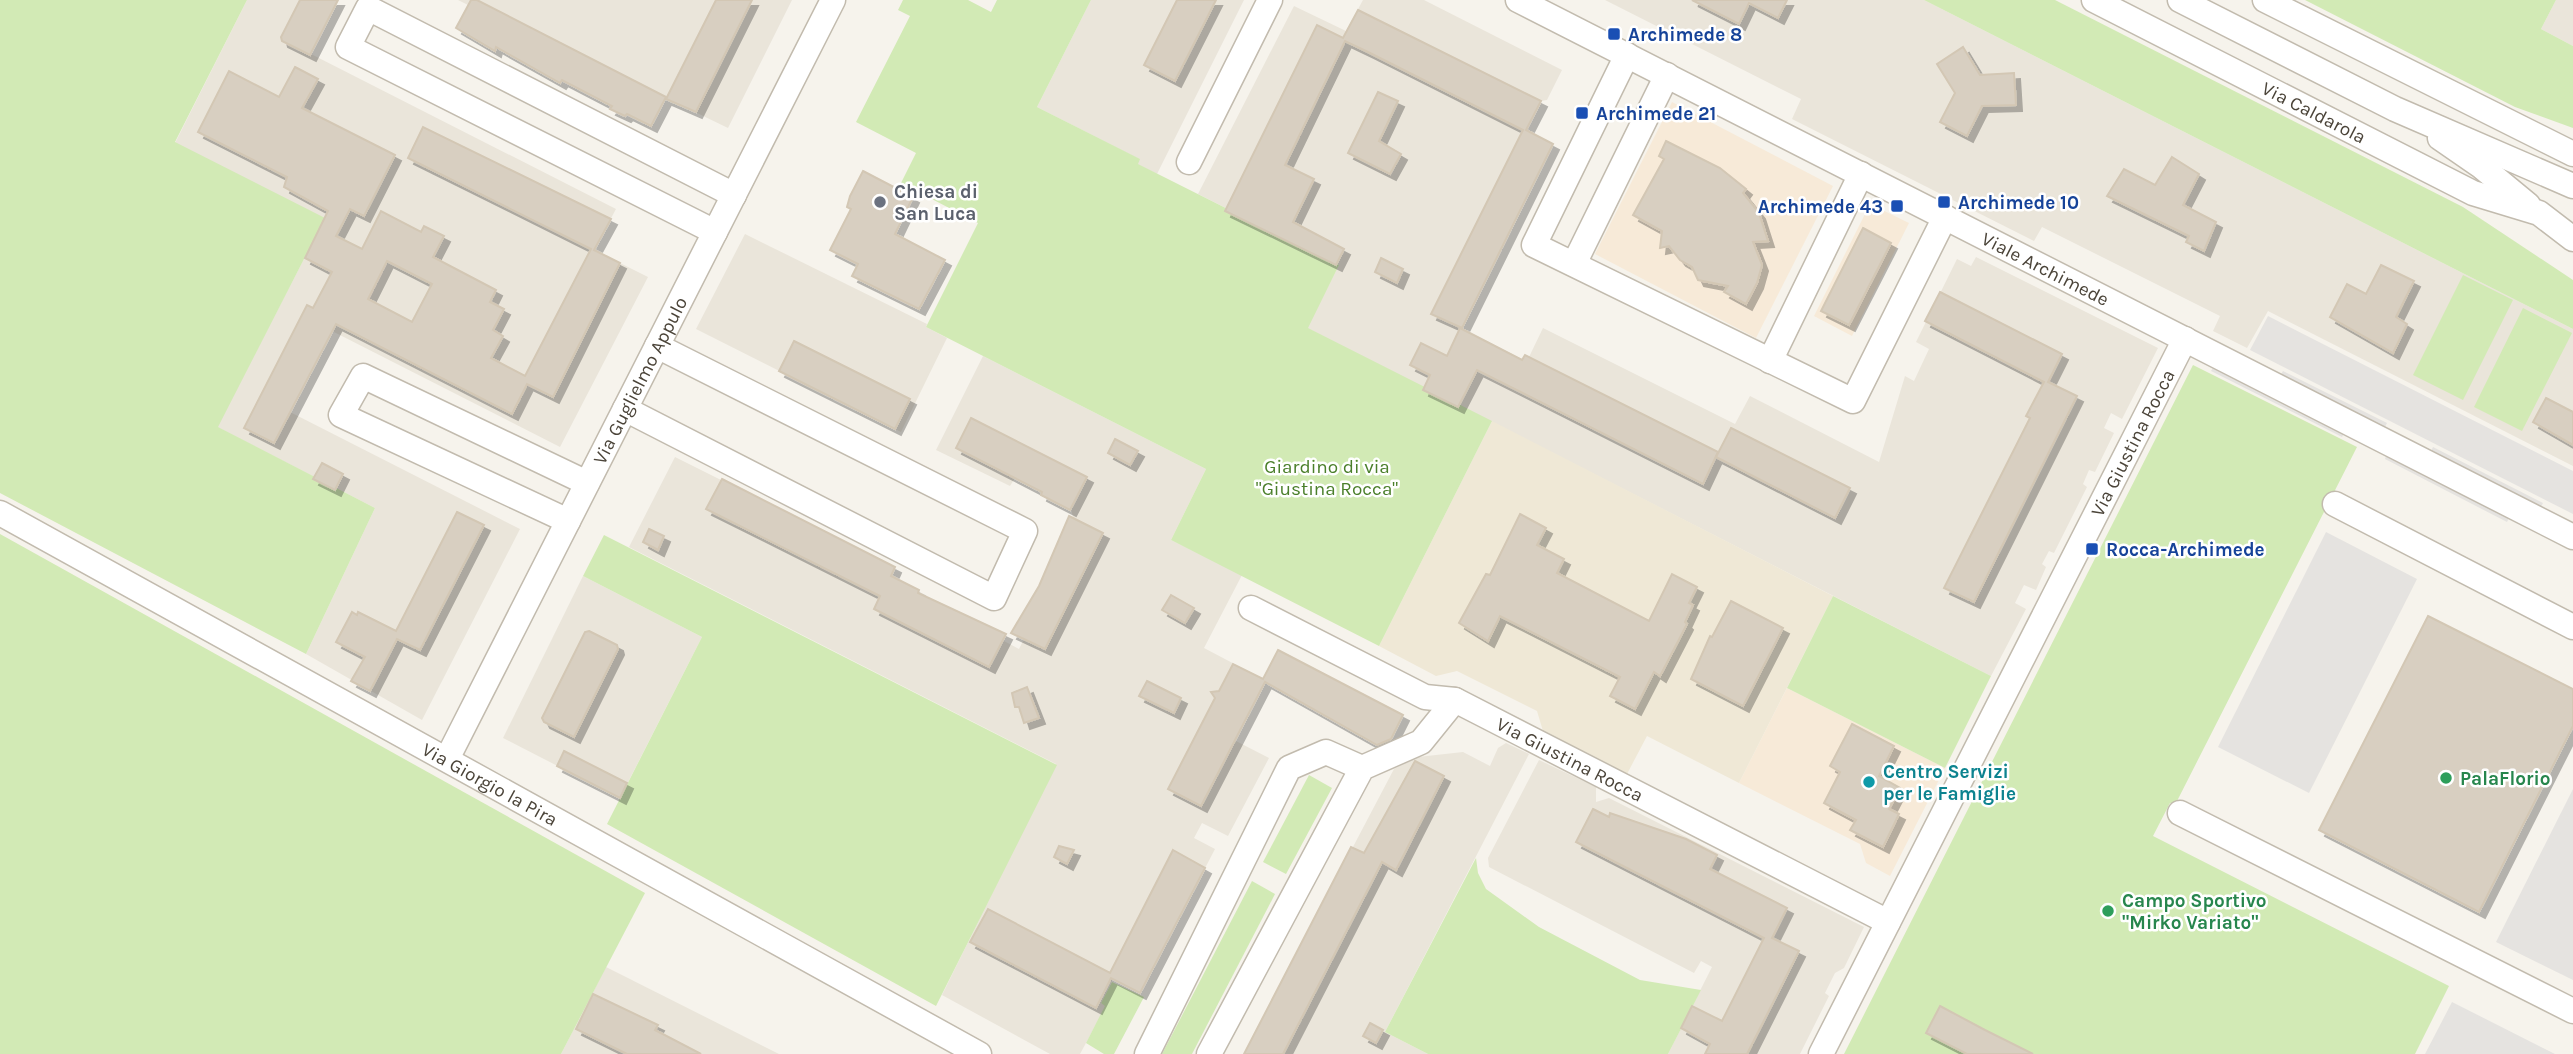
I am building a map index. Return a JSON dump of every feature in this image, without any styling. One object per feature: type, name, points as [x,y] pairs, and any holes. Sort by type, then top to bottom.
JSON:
[{"type":"street","name":"Via Guglielmo Appulo","points":[[447,759],[833,0]]},
{"type":"street","points":[[1189,162],[1270,0]]},
{"type":"street","name":"Viale Archimede","points":[[1518,0],[2573,537]]},
{"type":"street","name":"Via Caldarola","points":[[2094,0],[2473,193],[2539,213],[2573,227]]},
{"type":"street","name":"Via Caldarola","points":[[2180,0],[2395,109],[2573,186]]},
{"type":"street","points":[[2265,0],[2573,154]]},
{"type":"street","points":[[715,232],[348,47],[368,8],[734,195]]},
{"type":"street","points":[[1627,55],[1534,245],[1853,401],[1945,216]]},
{"type":"street","points":[[1574,264],[1667,75]]},
{"type":"street","name":"Via Caldarola","points":[[2395,109],[2482,167],[2573,239]]},
{"type":"street","points":[[1770,361],[1861,174]]},
{"type":"street","name":"Via Giustina Rocca","points":[[1821,1054],[2185,339]]},
{"type":"street","points":[[625,409],[994,598],[1025,531],[657,346]]},
{"type":"street","points":[[568,522],[341,415],[363,376],[587,483]]},
{"type":"street","points":[[2335,504],[2573,627]]},
{"type":"street","name":"Via Giorgio la Pira","points":[[0,513],[979,1054]]},
{"type":"street","name":"Via Giustina Rocca","points":[[1251,608],[1425,698],[1455,700],[1888,922]]},
{"type":"street","points":[[1209,1054],[1362,768],[1421,742],[1455,700]]},
{"type":"street","points":[[1146,1054],[1289,768],[1325,752],[1362,768]]},
{"type":"street","points":[[2180,813],[2573,1011]]},
{"type":"shaded area","points":[[247,0],[338,0],[311,54],[616,209],[594,250],[648,277],[560,447],[332,331],[290,412],[520,529],[422,720],[306,654],[375,508],[217,427],[321,226],[175,143]]},
{"type":"shaded area","points":[[458,0],[792,0],[728,128],[666,98],[651,126],[456,28],[468,5]]},
{"type":"shaded area","points":[[1091,0],[1244,0],[1157,174],[1137,164],[1139,159],[1037,107]]},
{"type":"shaded area","points":[[1363,0],[1424,0],[1562,70],[1547,100],[1541,101],[1526,130],[1553,144],[1462,329],[1522,359],[1525,355],[1529,357],[1543,328],[1735,424],[1750,396],[1879,462],[1905,376],[1914,381],[1929,349],[1916,342],[1957,259],[1971,266],[1976,257],[2158,348],[2122,419],[2111,413],[2104,428],[2114,433],[2095,472],[2089,470],[2083,484],[2087,487],[2054,553],[2049,551],[2042,564],[2046,567],[2036,590],[2024,585],[2015,603],[2026,609],[1991,676],[1307,328],[1339,265],[1198,194],[1294,6],[1346,31]]},
{"type":"shaded area","points":[[1605,0],[1924,0],[2573,329],[2573,466],[2268,311],[2247,348],[2213,331],[2220,316],[2042,227],[2034,241],[1792,119],[1801,99]]},
{"type":"shaded area","points":[[2556,0],[2573,0],[2573,46],[2541,29]]},
{"type":"shaded area","points":[[1672,102],[1833,186],[1756,338],[1595,254]]},
{"type":"shaded area","points":[[1870,204],[1909,223],[1852,336],[1814,316]]},
{"type":"shaded area","points":[[745,234],[927,324],[926,327],[947,338],[901,432],[696,329]]},
{"type":"shaded area","points":[[2268,316],[2573,471],[2573,514],[2250,350]]},
{"type":"shaded area","points":[[983,356],[1206,469],[1171,540],[1242,575],[1204,648],[1263,679],[1278,650],[1403,715],[1385,750],[1265,683],[1234,740],[1269,758],[1228,836],[1202,823],[1194,838],[1215,849],[1140,993],[1113,979],[1101,1003],[1106,1006],[1080,1054],[1050,1054],[942,995],[1056,764],[629,547],[675,457],[895,567],[889,579],[1019,649],[1024,639],[1014,634],[1073,518],[1071,507],[1015,478],[1010,486],[936,450]]},
{"type":"shaded area","points":[[2214,366],[2345,432],[2342,437],[2211,371]]},
{"type":"shaded area","points":[[2283,371],[2387,423],[2384,429],[2280,376]]},
{"type":"shaded area","points":[[1492,421],[1833,596],[1739,783],[1647,736],[1627,774],[1543,731],[1537,711],[1457,671],[1436,676],[1379,646]]},
{"type":"shaded area","points":[[2433,447],[2543,503],[2540,509],[2430,453]]},
{"type":"shaded area","points":[[2387,453],[2510,516],[2507,522],[2385,459]]},
{"type":"shaded area","points":[[2326,532],[2417,579],[2309,793],[2218,747]]},
{"type":"shaded area","points":[[583,576],[702,637],[620,798],[503,738]]},
{"type":"shaded area","points":[[1787,688],[1945,768],[1890,876],[1866,863],[1860,844],[1739,783]]},
{"type":"shaded area","points":[[1506,743],[1529,754],[1385,1032],[1428,1054],[1244,1054],[1394,769],[1418,757],[1463,752],[1490,766],[1498,748]]},
{"type":"shaded area","points":[[1539,760],[1596,787],[1596,802],[1609,798],[1864,927],[1844,968],[1835,973],[1825,993],[1829,996],[1800,1054],[1668,1054],[1712,967],[1701,961],[1694,973],[1489,867],[1488,858]]},
{"type":"shaded area","points":[[2573,789],[2573,980],[2496,942]]},
{"type":"shaded area","points":[[606,967],[779,1054],[561,1054]]},
{"type":"shaded area","points":[[2452,1002],[2555,1054],[2425,1054]]},
{"type":"green space","points":[[0,0],[247,0],[175,142],[325,218],[218,427],[375,508],[306,654],[0,493]]},
{"type":"green space","name":"Giardino di via \"Giustina Rocca\"","points":[[903,0],[968,0],[991,12],[997,0],[1091,0],[1037,107],[1140,159],[1138,164],[1339,265],[1308,328],[1492,421],[1379,646],[1171,540],[1206,469],[926,327],[978,223],[901,183],[916,153],[856,122],[910,16],[898,10]]},
{"type":"green space","points":[[1924,0],[2055,0],[2463,207],[2573,280],[2573,329]]},
{"type":"green space","points":[[2305,0],[2556,0],[2541,29],[2573,46],[2573,128],[2515,107]]},
{"type":"green space","points":[[2463,275],[2513,300],[2463,400],[2413,375]]},
{"type":"green space","points":[[2523,308],[2572,333],[2522,431],[2474,407]]},
{"type":"green space","points":[[2193,365],[2357,447],[2175,805],[2170,803],[2153,836],[2449,986],[2415,1054],[1844,1054]]},
{"type":"green space","points":[[0,534],[645,893],[561,1054],[0,1054]]},
{"type":"green space","points":[[604,535],[1057,765],[936,1006],[607,824],[702,637],[583,576]]},
{"type":"green space","points":[[1833,596],[1991,676],[1945,768],[1787,688]]},
{"type":"green space","points":[[1309,775],[1332,788],[1286,874],[1263,862]]},
{"type":"green space","points":[[1476,858],[1478,873],[1486,889],[1539,927],[1640,980],[1701,990],[1668,1054],[1428,1054],[1385,1032]]},
{"type":"green space","points":[[1252,881],[1275,894],[1192,1054],[1162,1054]]},
{"type":"green space","points":[[1112,982],[1144,997],[1114,1054],[1104,1054],[1086,1043],[1105,1006],[1101,1003]]},
{"type":"building","points":[[300,0],[338,0],[310,55],[282,41],[281,37]]},
{"type":"building","points":[[471,0],[477,0],[666,97],[651,126],[610,109],[612,106],[562,80],[560,83],[496,47],[495,51],[456,28]]},
{"type":"building","points":[[716,0],[752,0],[696,112],[666,99]]},
{"type":"building","points":[[1177,0],[1216,0],[1175,81],[1144,65]]},
{"type":"building","points":[[1692,0],[1787,0],[1778,18],[1749,3],[1739,24]]},
{"type":"building","points":[[1358,10],[1541,101],[1526,130],[1553,144],[1462,328],[1431,314],[1523,130],[1368,52],[1345,41],[1285,165],[1314,179],[1293,222],[1344,249],[1336,265],[1225,211],[1317,25],[1343,38]]},
{"type":"building","points":[[1963,47],[1980,75],[2014,73],[2016,105],[1982,106],[1967,136],[1940,122],[1955,93],[1937,64]]},
{"type":"building","points":[[295,67],[318,79],[302,108],[395,155],[364,216],[350,209],[336,236],[362,249],[381,211],[421,232],[424,226],[444,236],[433,257],[496,290],[490,302],[504,309],[493,330],[503,336],[491,358],[525,376],[591,249],[408,158],[423,127],[611,219],[594,250],[620,263],[553,397],[527,384],[512,414],[336,324],[274,443],[244,428],[307,305],[313,308],[332,272],[305,258],[328,211],[284,187],[287,177],[198,132],[229,71],[279,97]],"holes":[[[387,261],[432,284],[412,322],[368,299]]]},
{"type":"building","points":[[1378,92],[1398,101],[1379,141],[1401,154],[1390,174],[1348,153]]},
{"type":"building","points":[[1666,141],[1720,168],[1746,189],[1743,193],[1759,213],[1768,241],[1753,242],[1762,265],[1757,283],[1746,304],[1724,292],[1728,286],[1698,280],[1692,267],[1680,260],[1669,246],[1660,248],[1662,231],[1633,215],[1664,159],[1659,156]]},
{"type":"building","points":[[2172,157],[2199,174],[2183,205],[2216,222],[2204,251],[2186,242],[2189,236],[2107,196],[2124,169],[2155,185]]},
{"type":"building","points":[[863,171],[913,197],[895,234],[945,260],[919,309],[852,276],[858,264],[830,250],[851,209],[847,207],[850,196]]},
{"type":"building","points":[[1863,228],[1891,243],[1849,325],[1821,311]]},
{"type":"building","points":[[1381,258],[1403,269],[1397,283],[1375,272]]},
{"type":"building","points":[[2381,265],[2414,281],[2396,317],[2407,324],[2393,353],[2330,317],[2347,284],[2366,294]]},
{"type":"building","points":[[1940,292],[2062,354],[2048,382],[2077,396],[1974,602],[1944,588],[2030,418],[2026,416],[2044,382],[1925,321]]},
{"type":"building","points":[[1460,328],[1522,360],[1525,355],[1718,452],[1703,484],[1477,370],[1458,407],[1423,390],[1430,375],[1410,365],[1421,343],[1447,356]]},
{"type":"building","points":[[794,341],[910,399],[895,429],[779,371]]},
{"type":"building","points":[[2546,398],[2573,412],[2573,445],[2533,422]]},
{"type":"building","points":[[971,418],[1087,477],[1070,510],[1041,495],[1042,492],[956,448]]},
{"type":"building","points":[[1731,428],[1850,488],[1835,518],[1716,457]]},
{"type":"building","points":[[1115,439],[1138,451],[1130,465],[1108,453]]},
{"type":"building","points":[[322,463],[343,474],[335,490],[313,479]]},
{"type":"building","points":[[722,479],[895,567],[891,576],[919,590],[918,593],[1006,634],[989,667],[874,609],[880,596],[706,509]]},
{"type":"building","points":[[457,512],[484,525],[420,650],[397,639],[370,691],[351,681],[365,657],[336,642],[352,612],[357,615],[358,612],[396,631]]},
{"type":"building","points":[[1520,514],[1546,528],[1537,545],[1564,559],[1557,573],[1649,621],[1672,574],[1697,587],[1689,603],[1693,605],[1685,622],[1687,624],[1660,676],[1654,672],[1635,709],[1610,696],[1620,677],[1500,616],[1488,641],[1459,623],[1486,574],[1490,575]]},
{"type":"building","points":[[1069,516],[1103,533],[1045,649],[1011,633],[1039,586]]},
{"type":"building","points":[[649,529],[664,536],[658,550],[643,542]]},
{"type":"building","points":[[1171,595],[1194,608],[1185,623],[1162,610]]},
{"type":"building","points":[[1731,601],[1783,628],[1743,706],[1691,679],[1710,636],[1712,637]]},
{"type":"building","name":"PalaFlorio","points":[[2428,616],[2573,689],[2573,726],[2479,912],[2319,830]]},
{"type":"building","points":[[589,631],[617,645],[618,649],[574,737],[544,722],[542,718],[585,632]]},
{"type":"building","points":[[1278,650],[1403,715],[1391,739],[1377,745],[1265,682],[1201,806],[1168,789],[1215,698],[1211,692],[1219,691],[1233,664],[1263,679]]},
{"type":"building","points":[[1147,681],[1181,698],[1174,713],[1139,696]]},
{"type":"building","points":[[1027,687],[1039,718],[1024,723],[1019,707],[1015,707],[1012,693]]},
{"type":"building","name":"Centro Servizi per le Famiglie","points":[[1852,724],[1894,746],[1879,776],[1900,788],[1889,809],[1899,814],[1883,847],[1850,830],[1856,820],[1824,803],[1840,772],[1830,766]]},
{"type":"building","points":[[564,751],[627,783],[620,798],[557,766]]},
{"type":"building","points":[[1415,761],[1444,776],[1396,870],[1382,862],[1283,1054],[1244,1054],[1351,847],[1364,853]]},
{"type":"building","points":[[1593,809],[1609,817],[1610,813],[1686,839],[1717,855],[1710,869],[1787,908],[1772,938],[1799,951],[1747,1054],[1705,1054],[1710,1044],[1681,1028],[1692,1006],[1722,1021],[1764,938],[1576,842]]},
{"type":"building","points":[[1059,846],[1074,850],[1067,864],[1054,857]]},
{"type":"building","points":[[1173,850],[1205,868],[1140,993],[1111,978],[1096,1008],[970,942],[988,909],[1110,973]]},
{"type":"building","points":[[593,994],[658,1025],[655,1030],[701,1054],[627,1054],[576,1029]]},
{"type":"building","points":[[1940,1006],[2033,1054],[1967,1054],[1926,1033]]},
{"type":"building","points":[[1370,1023],[1383,1030],[1376,1043],[1363,1036]]},
{"type":"place","name":"Archimede 8","points":[[1614,34]]},
{"type":"place","name":"Archimede 21","points":[[1582,113]]},
{"type":"place","name":"Chiesa di San Luca","points":[[880,202]]},
{"type":"place","name":"Archimede 10","points":[[1944,202]]},
{"type":"place","name":"Archimede 43","points":[[1897,206]]},
{"type":"place","name":"Rocca-Archimede","points":[[2092,549]]},
{"type":"place","name":"PalaFlorio","points":[[2446,778]]},
{"type":"place","name":"Centro Servizi per le Famiglie","points":[[1869,782]]},
{"type":"place","name":"Campo Sportivo \"Mirko Variato\"","points":[[2108,911]]}]
